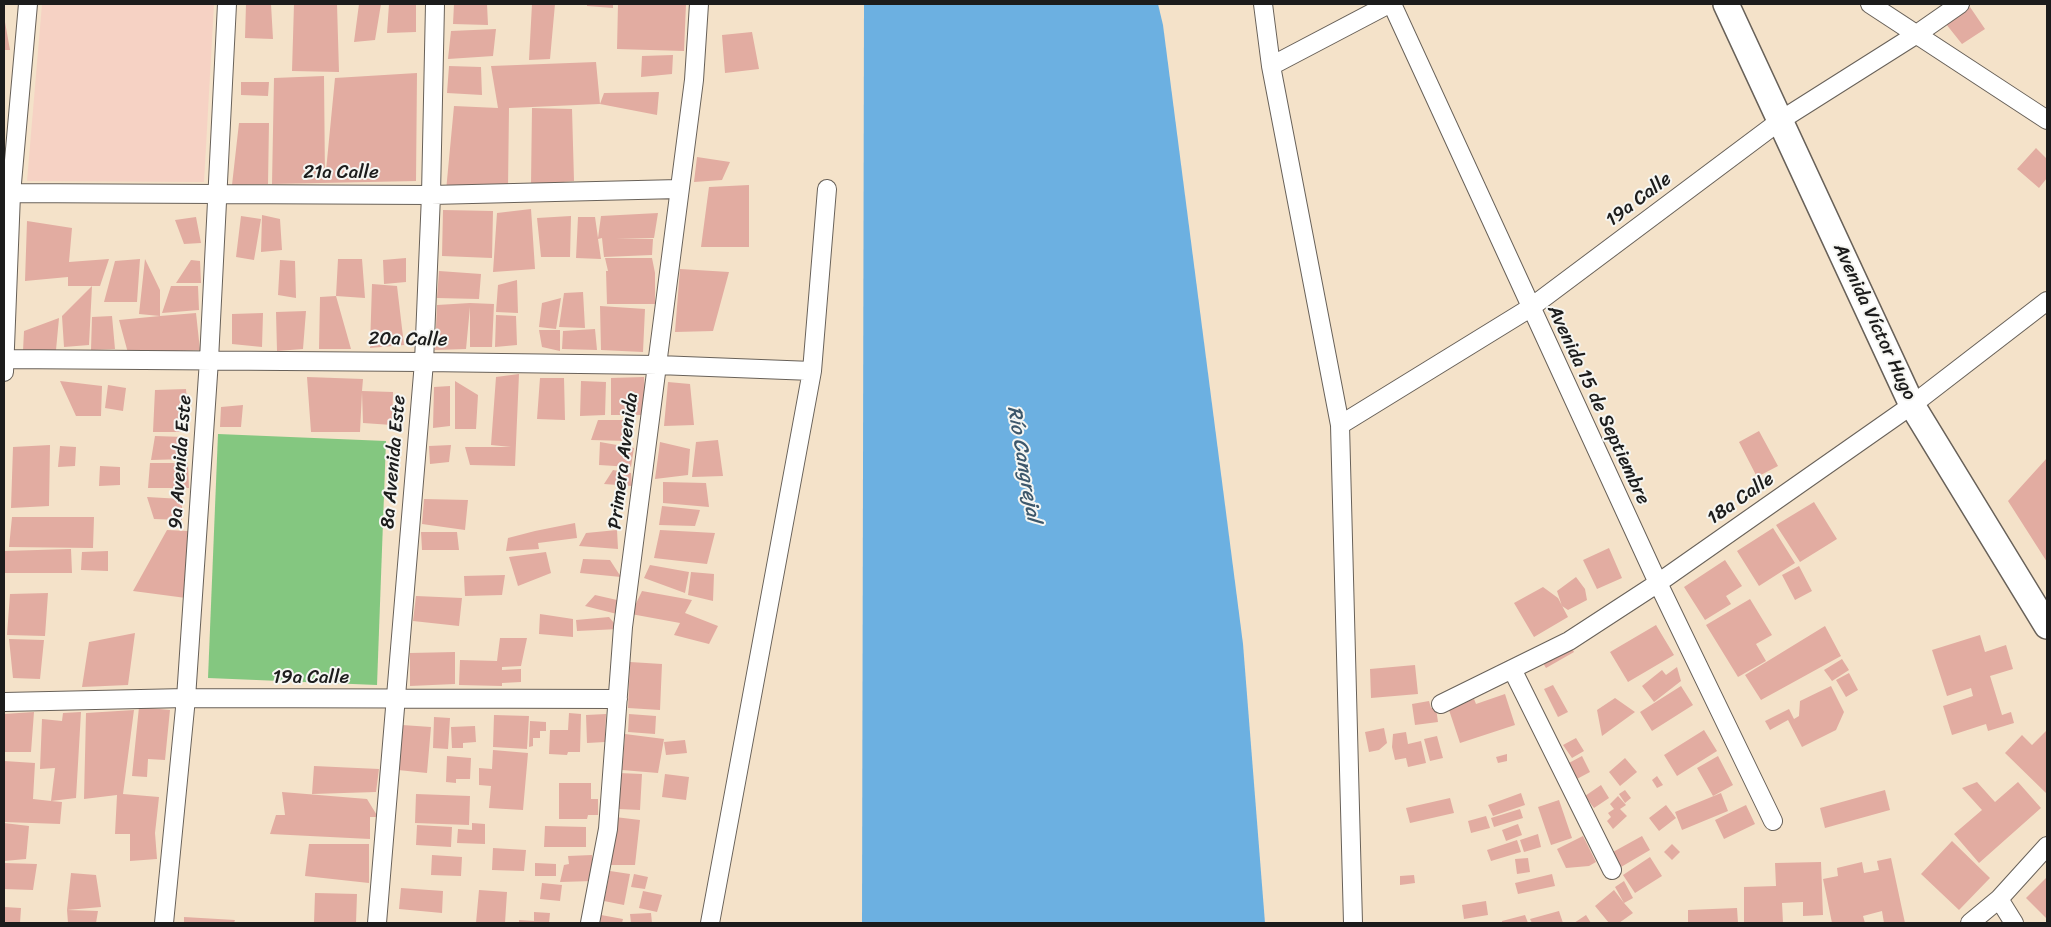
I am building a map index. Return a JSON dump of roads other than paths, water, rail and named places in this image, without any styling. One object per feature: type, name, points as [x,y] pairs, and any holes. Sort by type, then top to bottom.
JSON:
[{"type":"street","points":[[4,363],[8,193],[28,4]]},
{"type":"street","name":"9a Avenida Este","points":[[164,923],[186,698],[209,360],[227,4]]},
{"type":"street","name":"8a Avenida Este","points":[[377,923],[394,700],[424,362],[431,195],[434,4]]},
{"type":"street","name":"Primera Avenida","points":[[590,923],[608,829],[623,626],[694,80],[699,4]]},
{"type":"street","points":[[1263,4],[1271,66],[1340,425],[1352,923]]},
{"type":"street","points":[[1271,66],[1390,4]]},
{"type":"street","name":"Avenida 15 de Septiembre","points":[[1390,4],[1658,583],[1773,821]]},
{"type":"street","name":"Avenida Víctor Hugo","points":[[1726,4],[1912,405],[2047,626]]},
{"type":"street","points":[[1870,4],[2047,120]]},
{"type":"street","name":"19a Calle","points":[[1340,425],[1530,308],[1781,120],[1917,34],[1960,4]]},
{"type":"street","name":"21a Calle","points":[[8,193],[431,195],[679,189]]},
{"type":"street","points":[[710,923],[812,371],[827,189]]},
{"type":"street","name":"18a Calle","points":[[1441,704],[1569,641],[1658,583],[1912,405],[2047,301]]},
{"type":"street","name":"20a Calle","points":[[4,363],[209,360],[424,362],[658,365],[812,371]]},
{"type":"street","points":[[1512,669],[1612,870]]},
{"type":"street","name":"19a Calle","points":[[4,702],[186,698],[394,700],[618,699]]},
{"type":"street","points":[[1970,923],[1999,899],[2047,846]]},
{"type":"street","points":[[1999,899],[2014,923]]},
{"type":"water","name":"Río Cangrejal","points":[[864,4],[1158,4],[1163,25],[1243,644],[1265,923],[862,923]]}]
